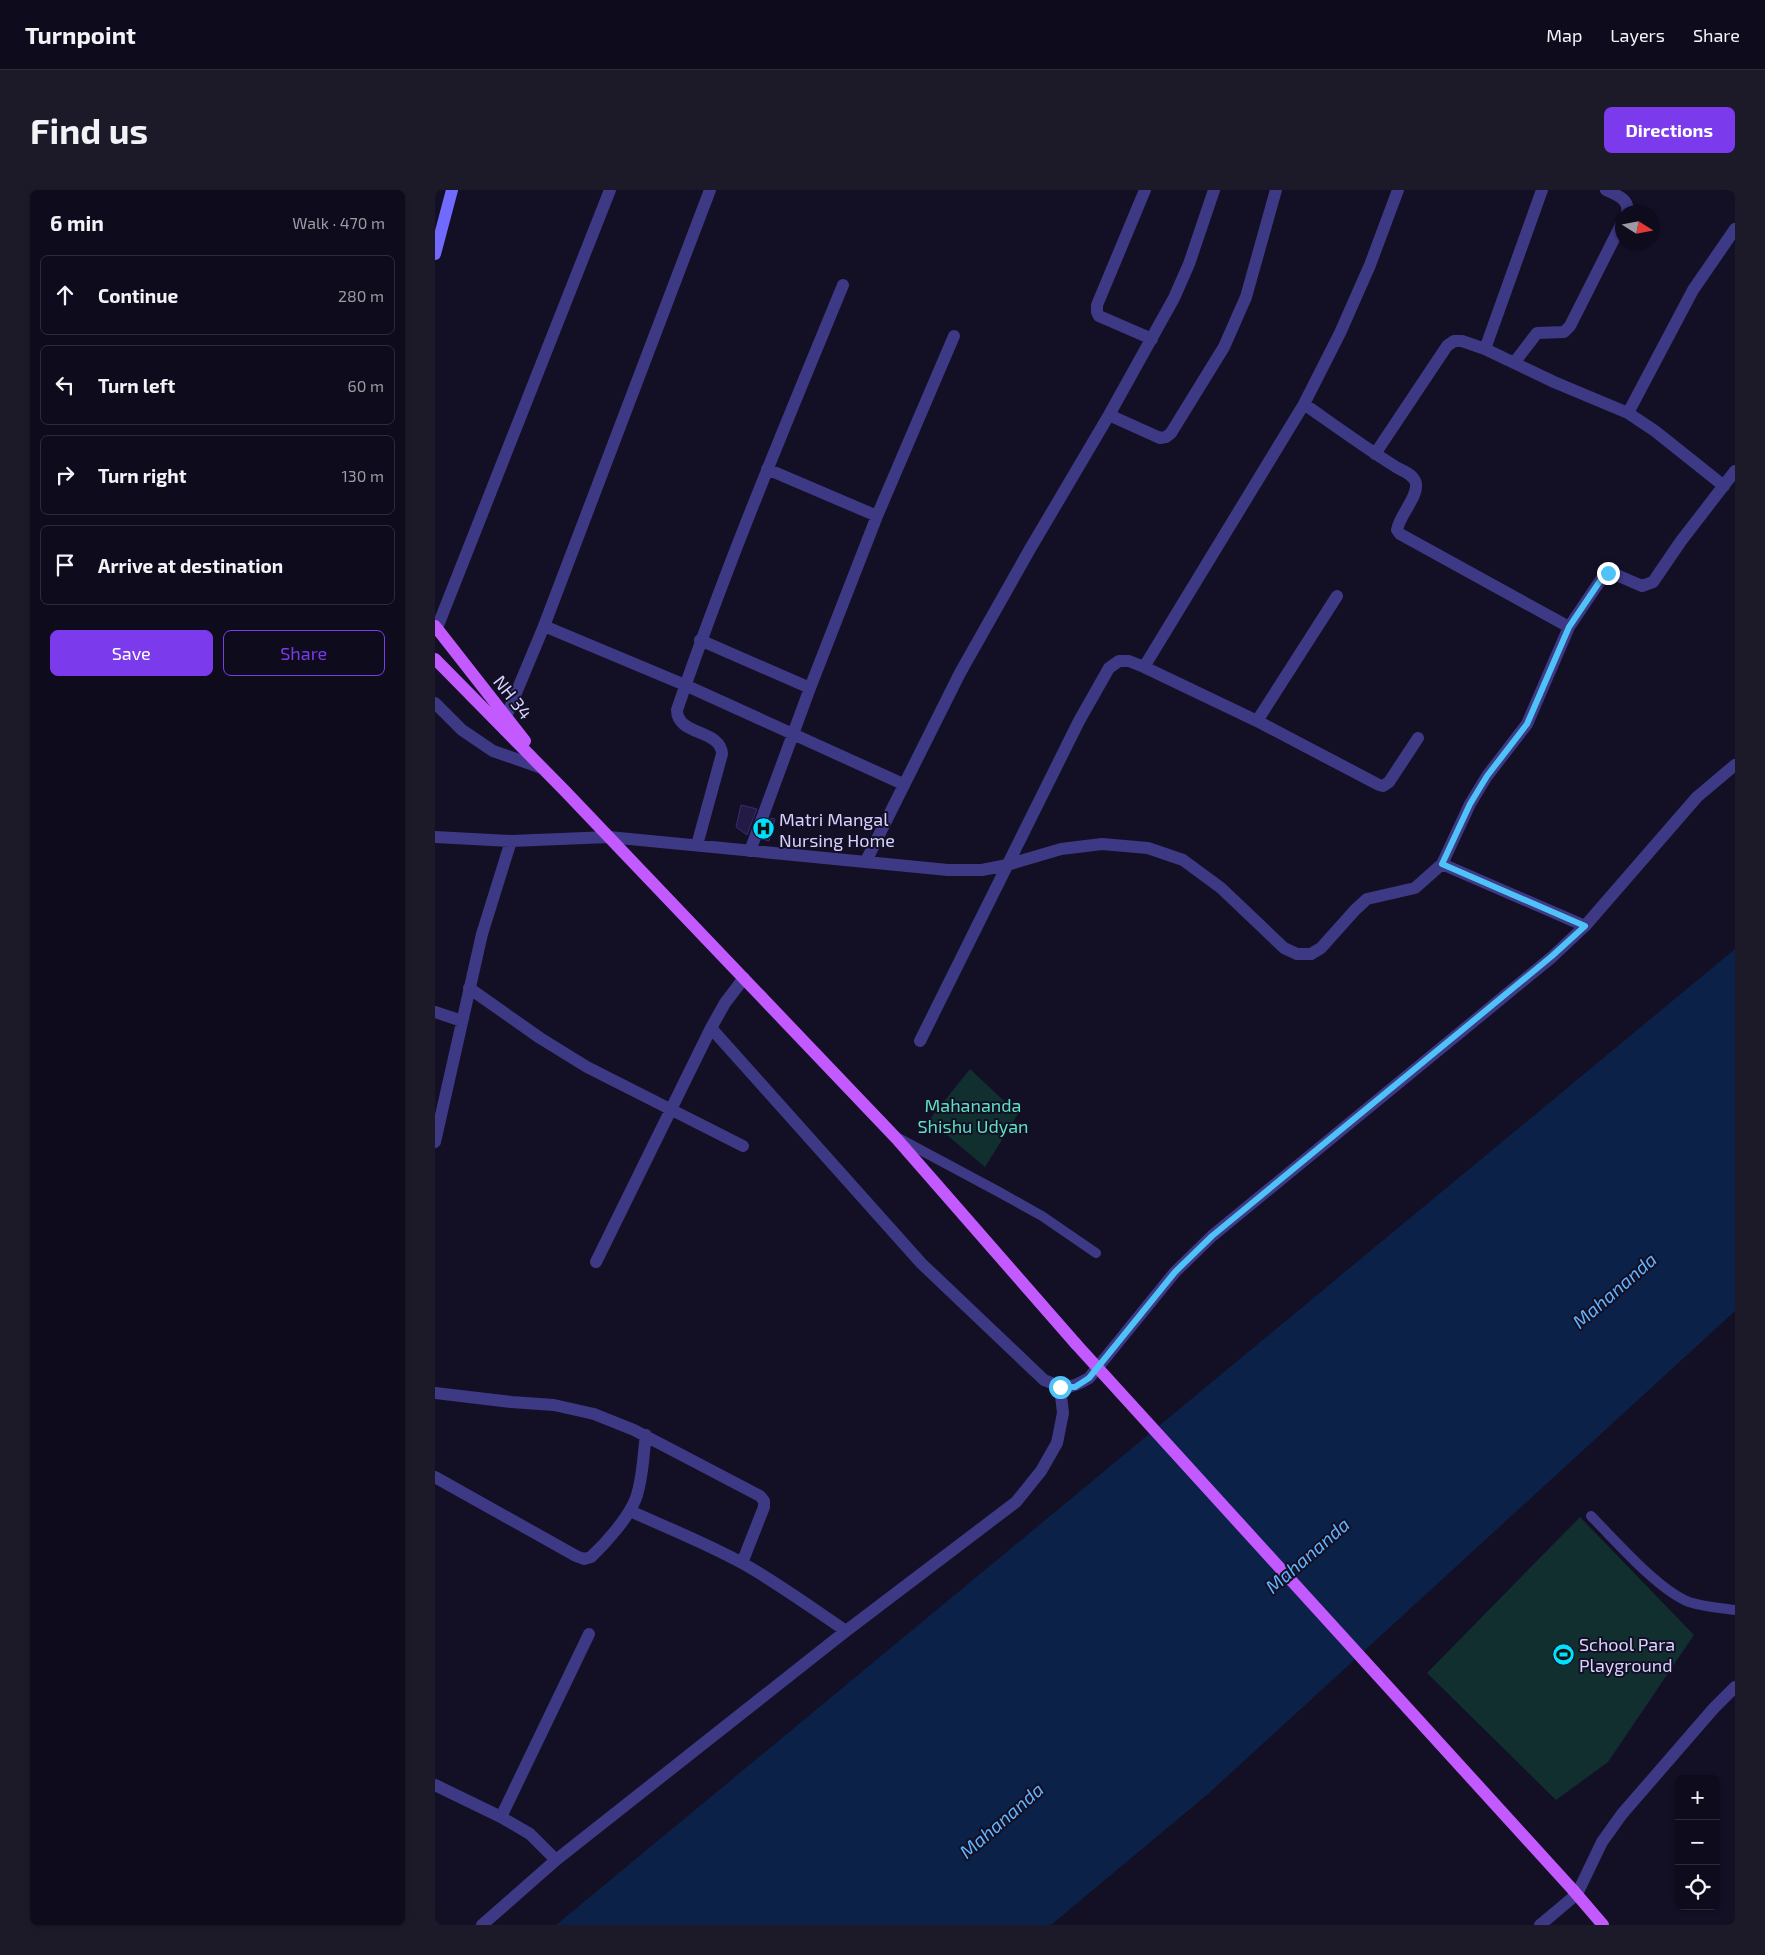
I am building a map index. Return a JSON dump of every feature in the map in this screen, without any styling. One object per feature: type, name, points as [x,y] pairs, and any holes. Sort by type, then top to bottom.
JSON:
[{"type":"main road","points":[[435,254],[452,190]]},
{"type":"main road","name":"NH 34","points":[[436,627],[564,790]]},
{"type":"main road","points":[[435,659],[543,768],[896,1138],[1076,1344],[1603,1925]]},
{"type":"street","points":[[436,627],[610,190]]},
{"type":"street","points":[[506,717],[544,626],[711,190]]},
{"type":"street","points":[[1145,190],[1097,305],[1097,312],[1099,316],[1152,339]]},
{"type":"street","points":[[866,861],[960,673],[1109,415],[1174,298],[1189,264],[1214,190]]},
{"type":"street","points":[[1109,415],[1160,438],[1166,437],[1171,433],[1224,347],[1246,296],[1276,190]]},
{"type":"street","points":[[1144,667],[1304,404],[1340,333],[1370,265],[1398,190]]},
{"type":"street","points":[[1485,349],[1542,190]]},
{"type":"street","points":[[1606,190],[1625,194]]},
{"type":"street","points":[[1629,413],[1685,305],[1735,229]]},
{"type":"street","points":[[1514,363],[1537,333],[1564,332],[1570,326],[1615,237]]},
{"type":"street","points":[[697,845],[722,748],[717,742],[681,723],[677,717],[677,710],[700,640],[843,284]]},
{"type":"street","points":[[750,851],[810,688],[877,516],[955,336]]},
{"type":"street","points":[[1375,454],[1447,346],[1454,341],[1462,341],[1485,349],[1553,382],[1629,413],[1655,431],[1724,486]]},
{"type":"street","points":[[1304,404],[1375,454],[1412,476],[1416,484],[1414,493],[1398,524],[1397,530],[1400,534],[1569,627]]},
{"type":"street","points":[[767,470],[877,516]]},
{"type":"street","points":[[435,837],[511,841],[609,837],[949,870],[982,870],[1007,865],[1061,849],[1102,844],[1147,848],[1183,860],[1221,888],[1284,948],[1297,954],[1311,954],[1321,948],[1367,899],[1415,888],[1442,864],[1470,804],[1487,776],[1527,724],[1569,627],[1604,575],[1608,573],[1617,574],[1642,586],[1653,582],[1681,540],[1735,471]]},
{"type":"street","points":[[1257,720],[1337,596]]},
{"type":"street","points":[[544,626],[685,685],[903,784]]},
{"type":"street","points":[[700,640],[810,688]]},
{"type":"street","points":[[920,1041],[1079,721],[1109,668],[1119,661],[1129,661],[1144,667],[1257,720],[1383,786],[1389,782],[1417,738]]},
{"type":"street","points":[[435,703],[462,730],[493,751],[543,768]]},
{"type":"street","points":[[711,1028],[921,1263],[1044,1380],[1060,1387],[1075,1387],[1089,1378],[1175,1272],[1212,1236],[1552,956],[1585,926],[1697,796],[1735,765]]},
{"type":"street","points":[[435,1142],[482,934],[511,841]]},
{"type":"street","points":[[1442,864],[1585,926]]},
{"type":"street","points":[[596,1262],[711,1028],[725,1003],[744,978]]},
{"type":"street","points":[[469,988],[540,1038],[587,1067],[743,1146]]},
{"type":"street","points":[[435,1012],[462,1022]]},
{"type":"street","points":[[482,1925],[556,1860],[845,1632],[1016,1502],[1041,1471],[1057,1443],[1063,1413],[1060,1387]]},
{"type":"street","points":[[435,1393],[554,1405],[594,1414],[646,1436],[759,1496],[764,1501],[764,1507],[742,1563]]},
{"type":"street","points":[[435,1477],[584,1559],[591,1557],[598,1551],[630,1511],[639,1486],[646,1436]]},
{"type":"street","points":[[630,1511],[742,1563],[783,1587],[845,1632]]},
{"type":"street","points":[[501,1817],[589,1634]]},
{"type":"street","points":[[1540,1925],[1575,1892],[1602,1842],[1622,1814],[1714,1708],[1735,1687]]},
{"type":"street","points":[[435,1785],[501,1817],[530,1834],[556,1860]]},
{"type":"lane","points":[[896,1138],[1042,1216],[1096,1253]]},
{"type":"lane","points":[[1591,1516],[1652,1576],[1679,1597],[1696,1604],[1735,1610]]},
{"type":"green space","name":"Mahananda Shishu Udyan","points":[[970,1069],[1018,1114],[985,1167],[929,1120]]},
{"type":"green space","name":"School Para Playground","points":[[1580,1517],[1694,1635],[1608,1762],[1556,1800],[1427,1673]]},
{"type":"water","name":"Mahananda","points":[[1735,949],[1735,1311],[1208,1794],[1051,1925],[556,1925]]},
{"type":"building","points":[[741,805],[757,809],[747,835],[736,827]]},
{"type":"building","points":[[771,818],[775,819],[769,841],[763,839]]},
{"type":"place","name":"Matri Mangal Nursing Home","points":[[763,829]]},
{"type":"place","name":"School Para Playground","points":[[1563,1654]]},
{"type":"route","points":[[1060,1387],[1075,1387],[1089,1378],[1175,1272],[1212,1236],[1552,956],[1585,926],[1442,864],[1470,804],[1487,776],[1527,724],[1569,627],[1604,575],[1608,573]]}]
